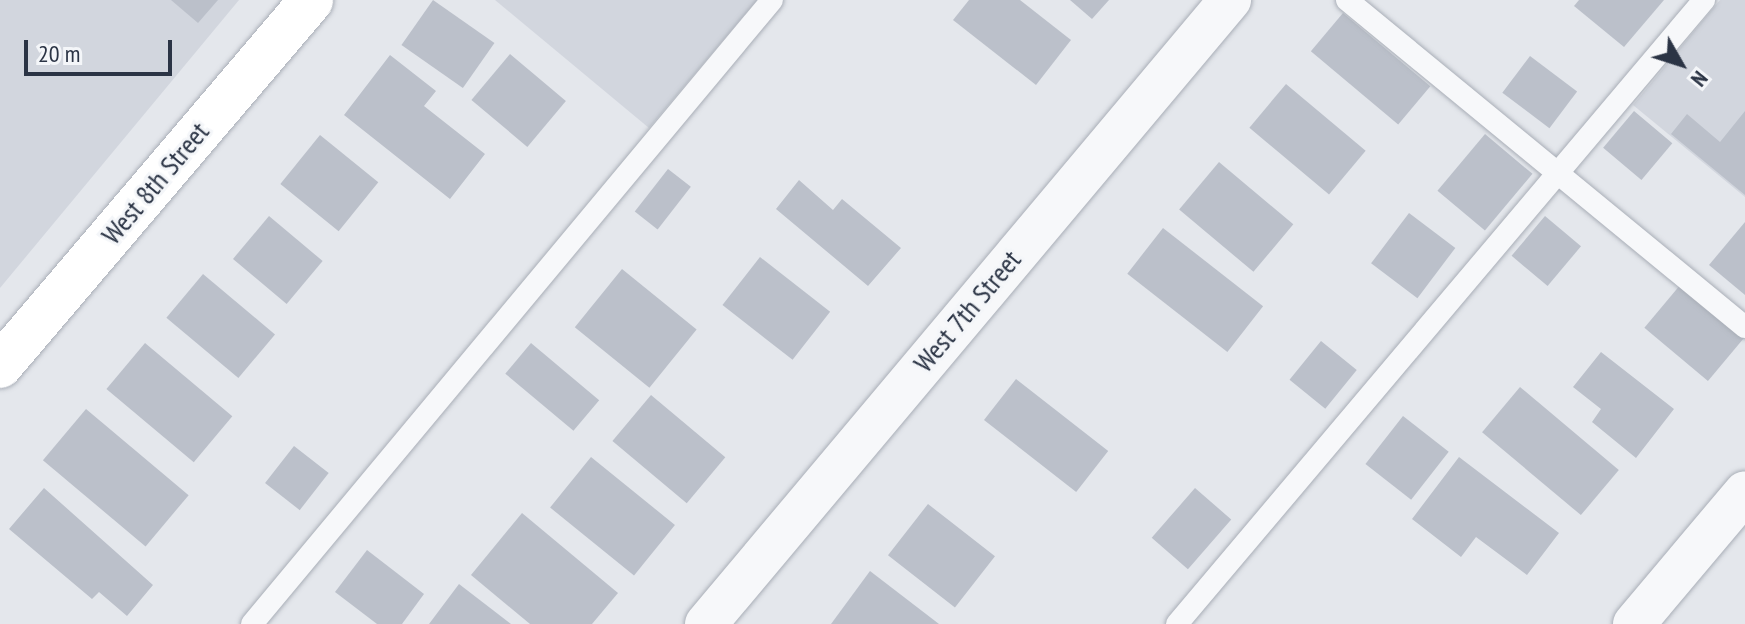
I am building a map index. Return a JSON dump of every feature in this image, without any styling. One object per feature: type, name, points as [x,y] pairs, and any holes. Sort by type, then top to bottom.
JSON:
[{"type":"street","name":"West 8th Street","points":[[0,366],[311,0]]},
{"type":"street","name":"West 7th Street","points":[[706,624],[1230,0]]},
{"type":"street","points":[[1634,624],[1745,492]]},
{"type":"lane","points":[[252,624],[772,0]]},
{"type":"lane","points":[[1347,0],[1559,170],[1745,327]]},
{"type":"lane","points":[[1177,624],[1704,0]]},
{"type":"shaded area","points":[[0,0],[239,0],[0,288]]},
{"type":"shaded area","points":[[495,0],[757,0],[649,128]]},
{"type":"shaded area","points":[[1720,0],[1745,0],[1745,197],[1633,105]]},
{"type":"building","points":[[171,0],[218,0],[198,23]]},
{"type":"building","points":[[433,0],[494,43],[463,88],[401,45]]},
{"type":"building","points":[[969,0],[1020,0],[1071,40],[1036,85],[953,20]]},
{"type":"building","points":[[1070,0],[1109,0],[1092,19]]},
{"type":"building","points":[[1579,0],[1664,0],[1624,47],[1574,6]]},
{"type":"building","points":[[1343,13],[1430,86],[1398,125],[1311,51]]},
{"type":"building","points":[[510,54],[566,101],[527,147],[471,100]]},
{"type":"building","points":[[390,55],[436,91],[424,106],[485,154],[450,199],[344,115]]},
{"type":"building","points":[[1530,56],[1577,92],[1549,128],[1502,93]]},
{"type":"building","points":[[1286,84],[1366,151],[1329,195],[1249,128]]},
{"type":"building","points":[[1634,111],[1672,143],[1641,180],[1603,148]]},
{"type":"building","points":[[1745,111],[1745,195],[1671,134],[1687,114],[1720,142]]},
{"type":"building","points":[[1485,134],[1532,174],[1485,231],[1437,191]]},
{"type":"building","points":[[320,135],[378,182],[339,231],[280,184]]},
{"type":"building","points":[[1219,162],[1293,224],[1253,272],[1179,209]]},
{"type":"building","points":[[668,169],[691,187],[658,229],[635,212]]},
{"type":"building","points":[[799,180],[833,210],[842,199],[901,248],[868,286],[776,209]]},
{"type":"building","points":[[1409,213],[1455,248],[1417,298],[1371,263]]},
{"type":"building","points":[[269,216],[323,261],[287,304],[233,259]]},
{"type":"building","points":[[1545,216],[1581,246],[1548,286],[1512,256]]},
{"type":"building","points":[[1745,222],[1745,295],[1709,265]]},
{"type":"building","points":[[1163,228],[1263,306],[1227,352],[1127,274]]},
{"type":"building","points":[[760,257],[830,312],[793,360],[722,305]]},
{"type":"building","points":[[622,269],[697,329],[649,388],[575,327]]},
{"type":"building","points":[[203,274],[275,334],[238,378],[166,318]]},
{"type":"building","points":[[1681,284],[1745,337],[1708,381],[1644,328]]},
{"type":"building","points":[[1321,341],[1357,370],[1325,409],[1290,380]]},
{"type":"building","points":[[145,343],[232,416],[194,462],[106,389]]},
{"type":"building","points":[[531,343],[599,400],[573,431],[505,374]]},
{"type":"building","points":[[1601,352],[1674,409],[1636,458],[1592,422],[1601,409],[1573,387]]},
{"type":"building","points":[[1016,379],[1108,451],[1076,492],[984,420]]},
{"type":"building","points":[[1520,387],[1619,470],[1581,515],[1482,432]]},
{"type":"building","points":[[651,395],[725,457],[687,503],[612,441]]},
{"type":"building","points":[[86,409],[189,495],[146,546],[43,460]]},
{"type":"building","points":[[1403,416],[1449,452],[1411,500],[1365,464]]},
{"type":"building","points":[[294,446],[329,473],[300,510],[265,483]]},
{"type":"building","points":[[591,457],[675,525],[634,575],[550,508]]},
{"type":"building","points":[[1459,457],[1559,533],[1527,575],[1476,537],[1461,557],[1412,519]]},
{"type":"building","points":[[44,488],[153,585],[127,616],[99,592],[92,599],[9,529]]},
{"type":"building","points":[[1195,488],[1231,519],[1188,569],[1152,538]]},
{"type":"building","points":[[928,504],[995,556],[955,608],[888,555]]},
{"type":"building","points":[[522,513],[618,593],[592,624],[530,624],[471,575]]},
{"type":"building","points":[[367,550],[424,594],[402,624],[377,624],[335,592]]},
{"type":"building","points":[[870,571],[939,624],[831,624]]},
{"type":"building","points":[[459,584],[511,624],[429,624]]}]
